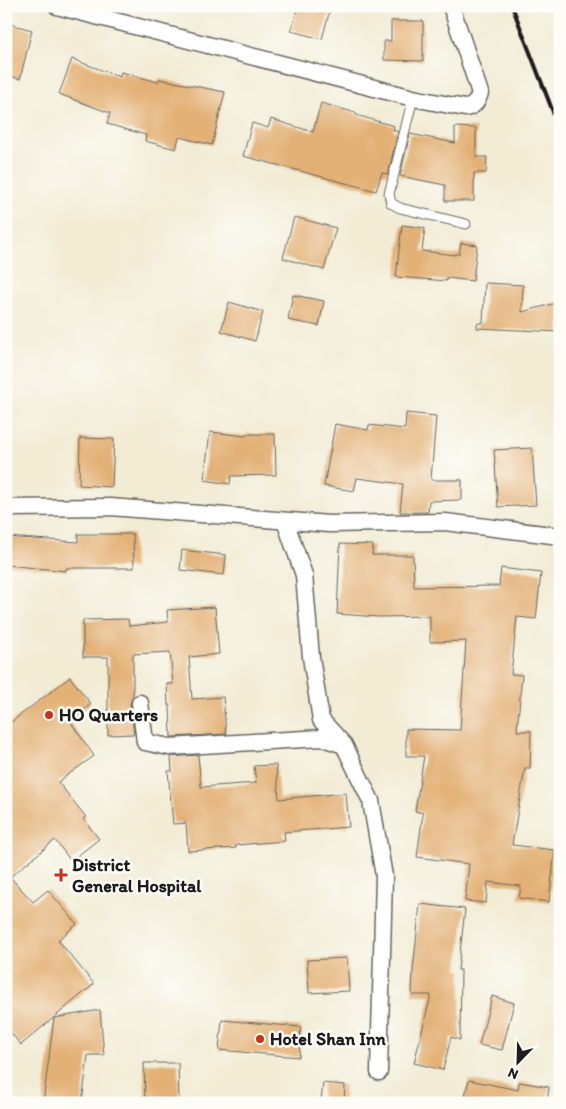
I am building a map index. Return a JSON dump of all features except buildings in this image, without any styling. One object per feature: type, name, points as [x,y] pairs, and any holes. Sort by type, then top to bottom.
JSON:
[{"type":"street","points":[[56,6],[412,98],[465,108],[471,107],[478,101],[480,93],[451,6]]},
{"type":"street","points":[[6,508],[110,507],[329,524],[445,522],[560,536]]},
{"type":"street","points":[[286,520],[304,575],[311,657],[322,720],[344,745],[371,801],[384,876],[379,1072]]},
{"type":"street","points":[[140,703],[145,742],[169,747],[322,738],[344,745]]},
{"type":"lane","points":[[412,98],[389,194],[391,203],[400,208],[466,224]]},
{"type":"railway","points":[[512,6],[560,130]]},
{"type":"place","name":"HO Quarters","points":[[49,715]]},
{"type":"place","name":"District General Hospital","points":[[61,875]]},
{"type":"place","name":"Hotel Shan Inn","points":[[260,1039]]}]
